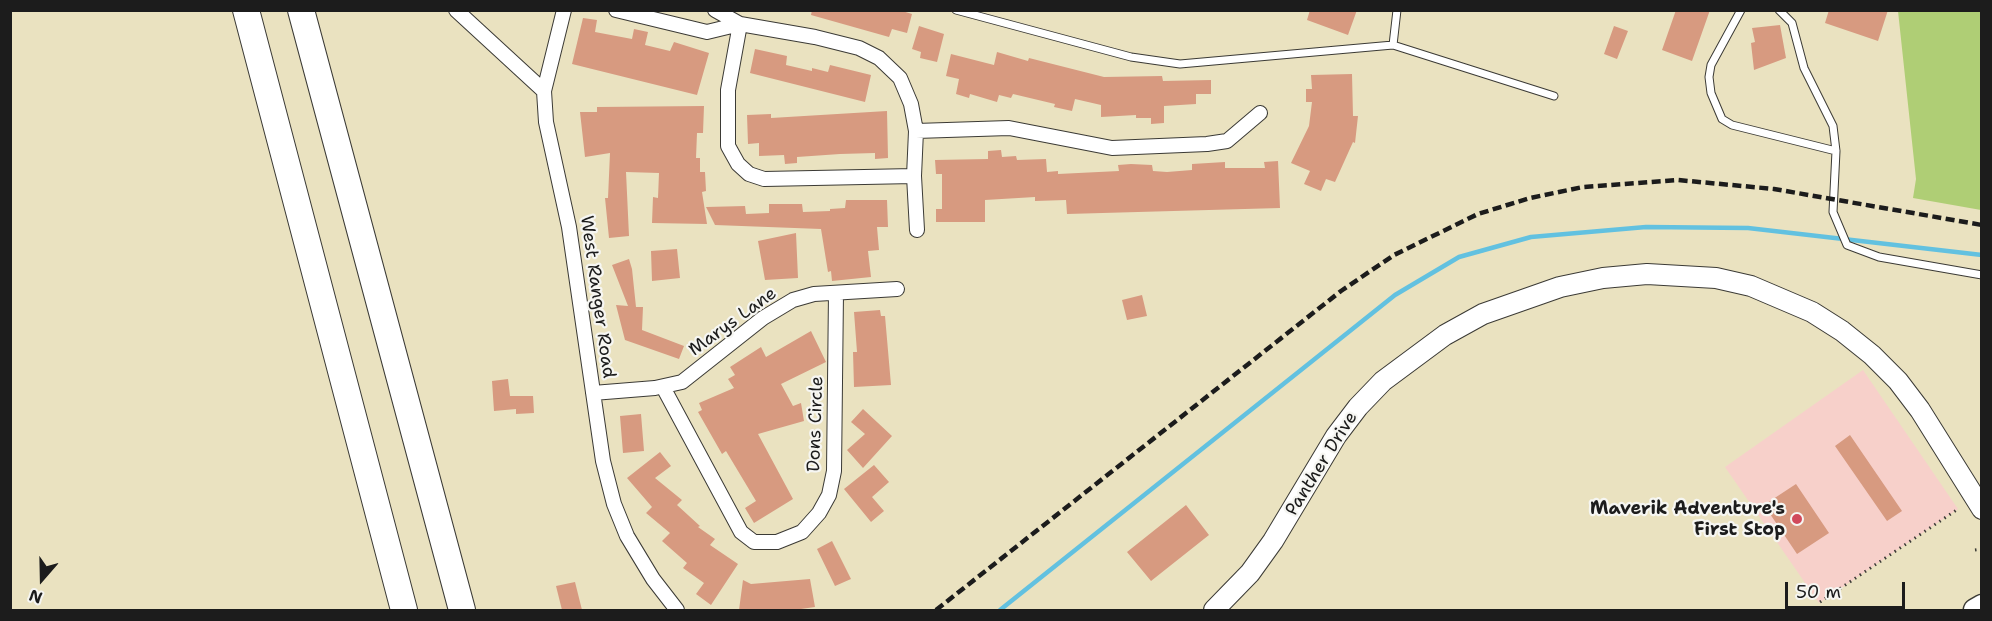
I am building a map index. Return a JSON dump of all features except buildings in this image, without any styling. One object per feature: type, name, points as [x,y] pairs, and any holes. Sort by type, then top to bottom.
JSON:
[{"type":"highway","points":[[246,10],[404,610]]},
{"type":"highway","points":[[300,10],[462,610]]},
{"type":"main road","points":[[1975,610],[1982,606]]},
{"type":"street","points":[[456,10],[544,91]]},
{"type":"street","name":"West Ranger Road","points":[[564,10],[544,91],[546,122],[569,227],[603,461],[614,504],[627,537],[653,579],[677,610]]},
{"type":"street","points":[[616,10],[707,32],[740,24]]},
{"type":"street","points":[[715,10],[740,24],[816,37],[859,48],[879,58],[900,78],[911,104],[916,131],[914,176],[917,230]]},
{"type":"street","points":[[740,24],[728,90],[728,146],[738,164],[749,174],[764,179],[914,176]]},
{"type":"street","points":[[916,131],[1009,128],[1112,148],[1207,144],[1227,141],[1260,113]]},
{"type":"street","name":"Panther Drive","points":[[1214,610],[1250,573],[1274,541],[1336,436],[1358,407],[1383,381],[1445,335],[1484,314],[1560,286],[1603,278],[1659,274],[1716,278],[1751,286],[1812,312],[1842,331],[1872,355],[1898,381],[1920,410],[1982,510]]},
{"type":"street","name":"Marys Lane","points":[[593,393],[663,387],[682,382],[763,318],[793,300],[814,294],[897,289]]},
{"type":"street","name":"Dons Circle","points":[[663,387],[741,532],[754,542],[777,542],[802,532],[819,513],[829,495],[834,471],[836,293]]},
{"type":"lane","points":[[956,10],[1131,57],[1180,64],[1393,45],[1554,96]]},
{"type":"lane","points":[[1393,45],[1396,10]]},
{"type":"lane","points":[[1741,10],[1712,65],[1709,77],[1711,93],[1722,119],[1732,125],[1836,151]]},
{"type":"lane","points":[[1779,10],[1792,22],[1804,68],[1833,126],[1836,151],[1833,212],[1847,245],[1880,257],[1982,275]]},
{"type":"path","points":[[1820,602],[1958,509]]},
{"type":"path","points":[[1978,550],[1982,555]]},
{"type":"shaded area","points":[[1863,370],[1958,509],[1819,603],[1725,467]]},
{"type":"green space","points":[[1898,11],[1981,11],[1981,210],[1913,198],[1916,179]]},
{"type":"waterway","points":[[1000,610],[1395,295],[1459,257],[1531,237],[1646,227],[1748,228],[1982,255]]},
{"type":"railway","points":[[936,610],[1341,291],[1394,255],[1478,214],[1530,198],[1583,187],[1678,180],[1774,189],[1982,225]]},
{"type":"place","name":"Maverik Adventure's First Stop","points":[[1797,519]]}]
